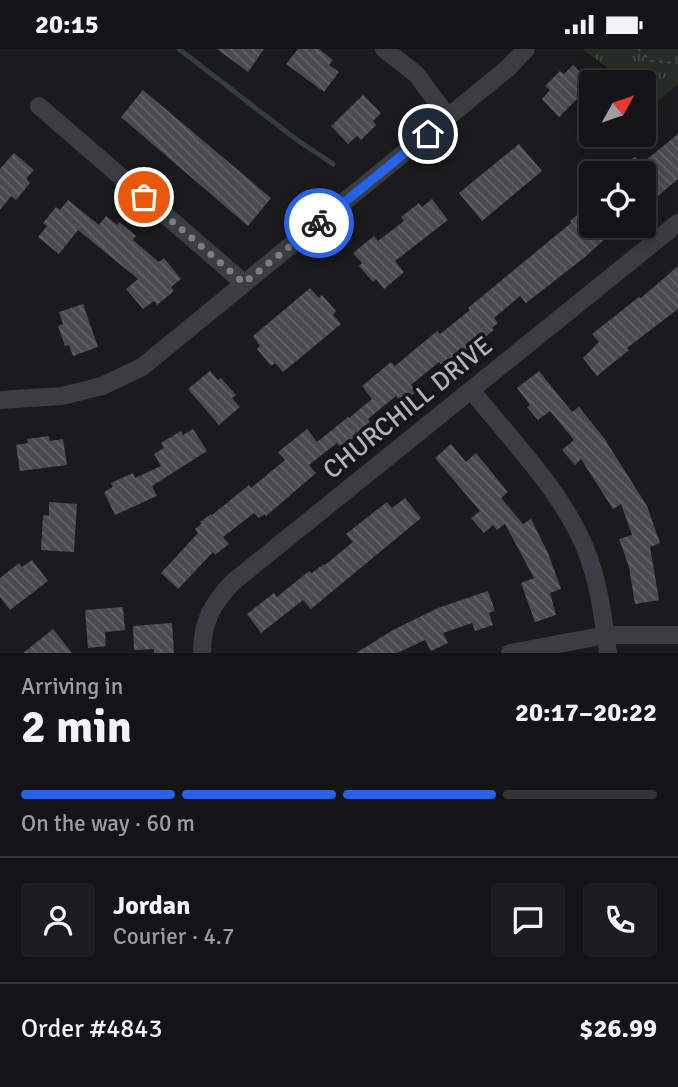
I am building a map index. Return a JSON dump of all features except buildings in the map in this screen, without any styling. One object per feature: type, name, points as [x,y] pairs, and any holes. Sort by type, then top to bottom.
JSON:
[{"type":"street","points":[[384,49],[416,74],[448,117]]},
{"type":"street","points":[[0,400],[62,396],[102,386],[142,366],[508,68],[526,49]]},
{"type":"street","points":[[39,106],[244,283]]},
{"type":"street","name":"CHURCHILL DRIVE","points":[[202,653],[202,634],[208,614],[233,582],[678,223]]},
{"type":"street","points":[[472,391],[565,508],[586,549],[599,592],[607,644]]},
{"type":"street","points":[[510,653],[678,635]]},
{"type":"path","points":[[638,49],[651,61],[678,63]]},
{"type":"green space","points":[[583,49],[678,49],[678,84],[656,102],[656,70],[610,70]]},
{"type":"waterway","points":[[179,49],[297,140],[333,164]]},
{"type":"way so far","points":[[144,197],[244,283],[319,223]]},
{"type":"route","points":[[319,223],[428,134]]}]
